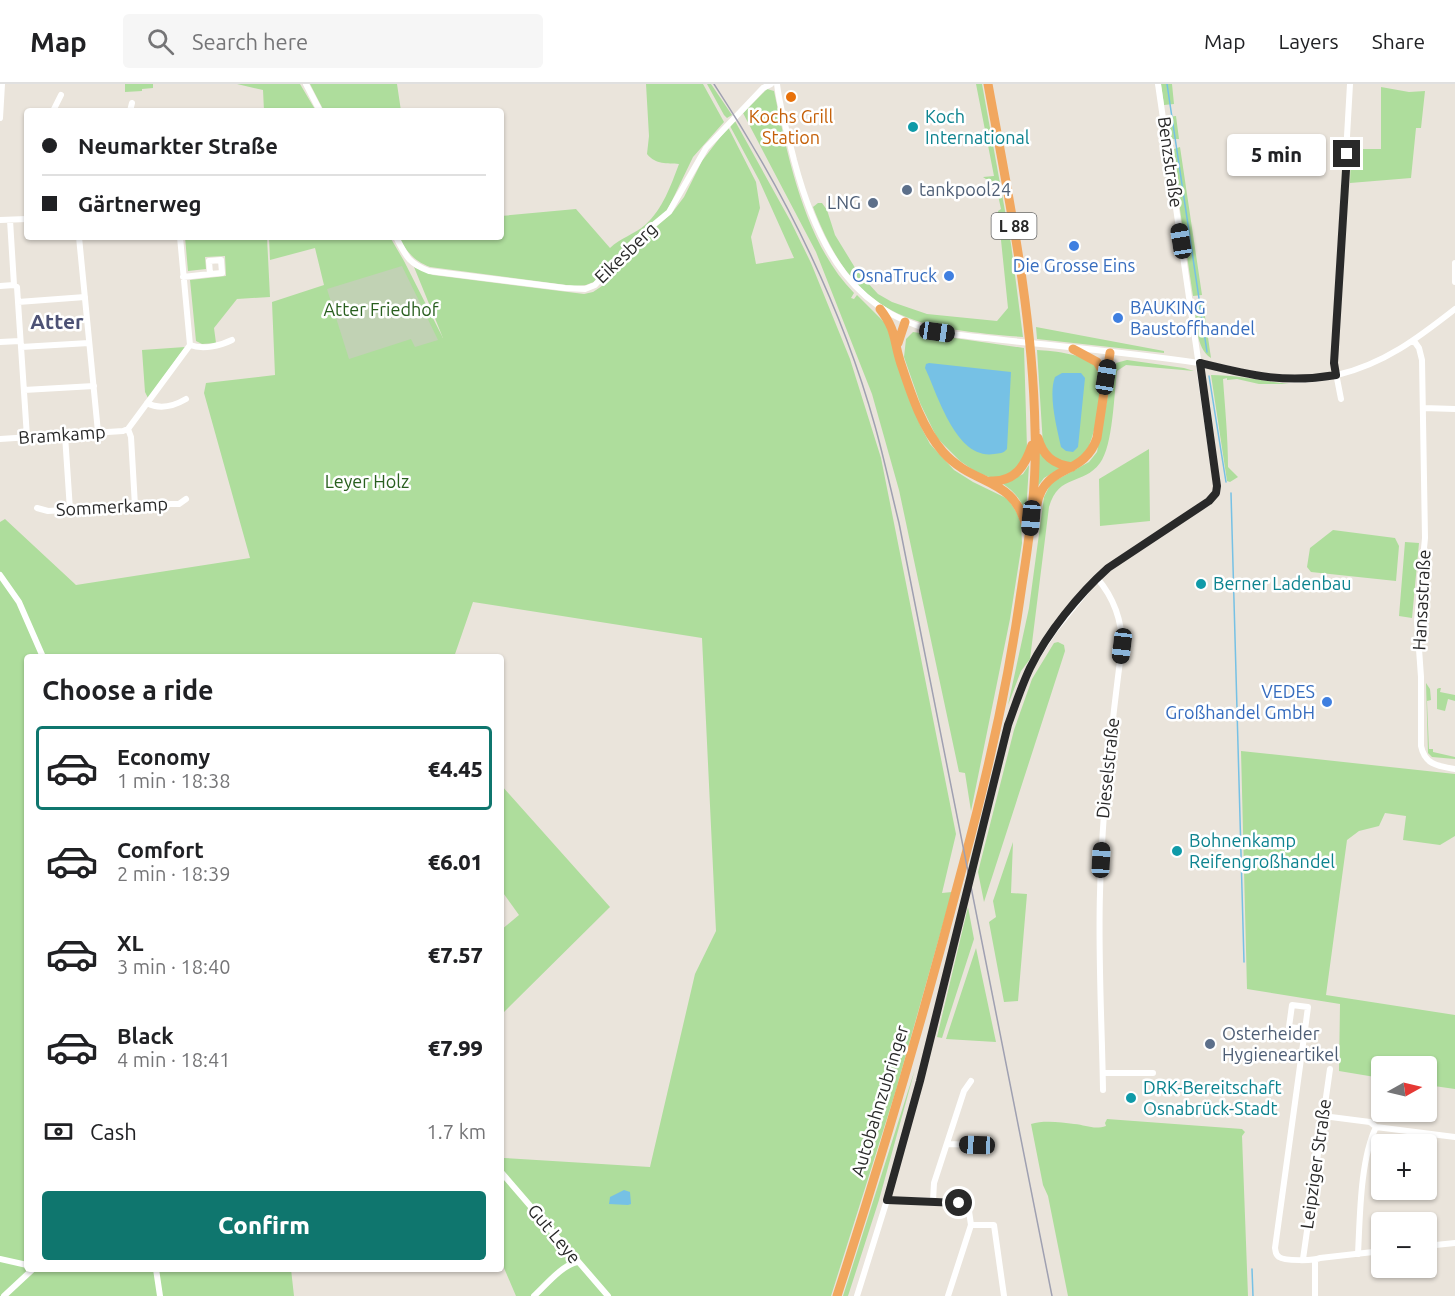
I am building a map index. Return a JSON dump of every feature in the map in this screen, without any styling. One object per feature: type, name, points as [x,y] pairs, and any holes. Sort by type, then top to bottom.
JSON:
[{"type":"highway","name":"L 88","points":[[988,84],[1023,286],[1030,350],[1036,431],[1029,538]]},
{"type":"highway","points":[[880,309],[894,331],[905,373],[933,440],[957,464],[1003,489],[1017,502],[1022,510],[1029,538]]},
{"type":"highway","points":[[897,345],[905,322]]},
{"type":"highway","points":[[1073,349],[1097,362],[1106,377]]},
{"type":"highway","points":[[1029,538],[1038,496],[1042,488],[1057,474],[1086,459],[1093,450],[1097,438],[1110,353]]},
{"type":"highway","points":[[1036,431],[1040,446],[1046,456],[1062,465],[1072,467]]},
{"type":"highway","points":[[986,481],[1008,479],[1023,467],[1036,431]]},
{"type":"highway","name":"Autobahnzubringer","points":[[837,1296],[919,1029],[977,812],[1007,678],[1029,538]]},
{"type":"street","points":[[0,118],[2,84]]},
{"type":"street","points":[[306,84],[318,108]]},
{"type":"street","name":"Eikesberg","points":[[398,240],[409,261],[429,271],[565,288],[585,289],[595,285],[634,241],[669,212],[706,148],[750,101],[771,84]]},
{"type":"street","points":[[777,84],[798,173],[822,238],[852,285],[880,309],[905,322],[937,332],[1200,363],[1278,379],[1314,379],[1376,363],[1414,341],[1455,309]]},
{"type":"street","name":"Benzstraße","points":[[1097,578],[1108,568],[1209,501],[1217,490],[1158,84]]},
{"type":"street","points":[[1341,399],[1334,363],[1350,84]]},
{"type":"street","points":[[54,108],[61,95]]},
{"type":"street","points":[[131,108],[132,103]]},
{"type":"street","points":[[0,220],[24,219]]},
{"type":"street","points":[[10,220],[27,437]]},
{"type":"street","points":[[79,240],[98,432]]},
{"type":"street","points":[[180,240],[190,345],[196,348],[223,345],[232,340]]},
{"type":"street","points":[[183,277],[222,273],[221,260],[209,261],[210,274]]},
{"type":"street","points":[[1455,263],[1455,282]]},
{"type":"street","points":[[0,286],[14,285]]},
{"type":"street","points":[[18,302],[85,297]]},
{"type":"street","name":"Hansastraße","points":[[1414,341],[1419,348],[1422,360],[1423,408],[1425,538],[1417,621],[1421,678],[1421,746],[1422,754],[1433,765],[1455,769]]},
{"type":"street","points":[[0,342],[89,343]]},
{"type":"street","name":"Bramkamp","points":[[0,439],[128,429],[190,345]]},
{"type":"street","points":[[24,390],[94,386]]},
{"type":"street","points":[[147,403],[154,407],[175,406],[186,399]]},
{"type":"street","points":[[1423,408],[1455,409]]},
{"type":"street","points":[[128,429],[131,437],[135,506]]},
{"type":"street","points":[[65,435],[70,510]]},
{"type":"street","name":"Sommerkamp","points":[[37,508],[48,512],[178,504],[186,499]]},
{"type":"street","points":[[0,575],[19,602],[42,654]]},
{"type":"street","points":[[857,1296],[920,1081],[1008,725],[1031,666],[1054,631],[1097,578]]},
{"type":"street","name":"Dieselstraße","points":[[1097,578],[1116,609],[1122,631],[1104,803],[1101,860],[1103,1090]]},
{"type":"street","points":[[1305,1029],[1289,1027],[1292,1005],[1308,1007],[1305,1029],[1275,1248],[1280,1258],[1286,1260],[1315,1260],[1371,1252]]},
{"type":"street","name":"Leipziger Straße","points":[[1303,1259],[1330,1069]]},
{"type":"street","points":[[1103,1074],[1153,1073]]},
{"type":"street","points":[[933,1201],[934,1183],[964,1091],[971,1081]]},
{"type":"street","points":[[1323,1116],[1370,1122],[1376,1127],[1455,1137]]},
{"type":"street","points":[[1358,1254],[1363,1181],[1372,1135],[1376,1127]]},
{"type":"street","points":[[947,1144],[986,1143]]},
{"type":"street","name":"Gut Leye","points":[[504,1176],[609,1296]]},
{"type":"street","points":[[887,1200],[959,1203],[969,1211],[970,1225],[948,1296]]},
{"type":"street","points":[[970,1225],[994,1225],[1004,1296]]},
{"type":"street","points":[[1437,1245],[1455,1243]]},
{"type":"street","points":[[0,1259],[24,1264]]},
{"type":"street","points":[[1315,1260],[1315,1296]]},
{"type":"street","points":[[534,1296],[562,1270],[571,1263],[577,1262]]},
{"type":"street","points":[[4,1296],[30,1272]]},
{"type":"street","points":[[156,1272],[160,1296]]},
{"type":"green space","points":[[125,84],[153,84],[153,88],[125,92]]},
{"type":"green space","points":[[237,84],[300,84],[314,108],[264,108],[263,90]]},
{"type":"green space","points":[[310,84],[397,84],[401,108],[322,108]]},
{"type":"green space","points":[[646,84],[703,84],[724,122],[693,157],[667,211],[596,281],[574,286],[430,267],[415,259],[400,240],[504,240],[504,216],[576,209],[610,248],[651,219],[662,204],[679,164],[658,162],[650,158],[647,154],[649,136]]},
{"type":"green space","points":[[707,84],[711,84],[732,115],[727,118],[724,115]]},
{"type":"green space","points":[[976,84],[982,84],[1011,244],[1023,337],[950,329],[920,322],[893,311],[869,295],[848,274],[830,245],[813,207],[822,203],[827,210],[835,235],[857,271],[878,294],[892,302],[927,314],[997,321],[1008,308],[998,211],[1001,209],[996,186],[983,177],[994,176]]},
{"type":"green space","points":[[1161,84],[1172,84],[1174,104],[1164,105]]},
{"type":"green space","points":[[1381,87],[1409,92],[1425,91],[1421,128],[1416,128],[1411,178],[1350,183],[1351,152],[1357,149],[1381,149]]},
{"type":"green space","points":[[767,89],[774,91],[793,171],[811,225],[837,273],[854,293],[851,298],[854,299],[857,295],[886,324],[920,425],[930,444],[954,470],[1008,499],[1021,524],[1022,543],[1010,619],[971,811],[965,773],[959,772],[899,490],[872,394],[816,252],[743,113]]},
{"type":"green space","points":[[1176,116],[1179,139],[1169,139],[1166,117]]},
{"type":"green space","name":"Leyer Holz","points":[[735,121],[791,222],[811,263],[850,359],[881,458],[956,834],[942,893],[952,892],[896,1090],[831,1296],[516,1296],[504,1268],[504,1158],[650,1167],[695,974],[716,931],[702,638],[473,602],[455,654],[24,654],[24,1272],[291,1272],[294,1296],[0,1296],[0,522],[5,519],[76,585],[250,558],[204,393],[206,383],[275,375],[272,302],[324,285],[315,248],[270,260],[269,240],[392,240],[443,338],[414,267],[433,275],[584,294],[593,292],[602,286],[619,259],[672,213],[684,197],[702,161],[728,127],[756,182],[760,208],[751,237],[756,264],[794,258],[759,180],[730,126]]},
{"type":"green space","points":[[1180,147],[1202,295],[1193,296],[1171,150]]},
{"type":"green space","points":[[185,240],[267,240],[270,297],[237,299],[214,328],[216,343],[202,344],[196,341],[190,280],[226,276],[225,256],[205,257],[206,269],[188,271]]},
{"type":"green space","name":"Atter Friedhof","points":[[402,266],[438,340],[415,347],[411,339],[349,359],[327,289]]},
{"type":"green space","points":[[1203,303],[1211,358],[1202,348],[1196,326],[1194,304]]},
{"type":"green space","points":[[1036,327],[1164,351],[1164,353],[1037,339]]},
{"type":"green space","points":[[913,332],[1024,348],[1027,448],[1025,458],[1007,477],[989,477],[976,472],[960,461],[937,438],[920,403],[904,357],[906,339]]},
{"type":"green space","points":[[185,347],[148,398],[145,392],[142,350]]},
{"type":"green space","points":[[1037,350],[1080,357],[1088,360],[1099,370],[1101,387],[1095,428],[1083,456],[1070,463],[1055,459],[1043,445]]},
{"type":"green space","points":[[1127,360],[1194,371],[1126,365],[1117,371],[1108,445],[1100,463],[1086,475],[1059,489],[1053,496],[1049,507],[1030,659],[1021,671],[1008,705],[1029,608],[1044,497],[1051,483],[1089,462],[1097,452],[1113,370],[1116,363]]},
{"type":"green space","points":[[1211,375],[1289,384],[1259,384],[1237,379],[1223,379],[1228,467],[1238,477],[1230,482],[1227,481]]},
{"type":"green space","points":[[1149,449],[1150,521],[1100,526],[1099,479]]},
{"type":"green space","points":[[1039,451],[1061,468],[1044,478],[1038,486]]},
{"type":"green space","points":[[1029,465],[1026,513],[1017,497],[1003,484],[1023,474]]},
{"type":"green space","points":[[1333,530],[1395,538],[1399,546],[1396,581],[1311,572],[1307,567],[1310,548]]},
{"type":"green space","points":[[1405,542],[1419,543],[1412,618],[1399,616]]},
{"type":"green space","points":[[1054,643],[1064,645],[1065,651],[984,902],[978,872],[1014,730],[1032,679]]},
{"type":"green space","points":[[1426,683],[1430,689],[1431,700],[1427,701],[1429,749],[1455,757],[1455,759],[1432,757],[1428,753]]},
{"type":"green space","points":[[1441,688],[1440,692],[1455,695],[1455,701],[1448,699],[1445,711],[1437,709],[1437,689]]},
{"type":"green space","points":[[1241,751],[1455,774],[1455,836],[1440,845],[1403,840],[1406,816],[1385,813],[1379,826],[1359,831],[1347,840],[1326,995],[1455,1015],[1455,1089],[1437,1086],[1437,1056],[1371,1056],[1371,1076],[1339,1071],[1340,1004],[1247,989]]},
{"type":"green space","points":[[504,788],[610,907],[504,1012],[504,928],[519,915],[504,894]]},
{"type":"green space","points":[[1013,842],[1011,893],[1027,894],[1018,1001],[1004,1002],[989,922],[996,917],[993,901]]},
{"type":"green space","points":[[968,907],[974,939],[942,1038],[937,1037]]},
{"type":"green space","points":[[976,948],[996,1042],[946,1039]]},
{"type":"green space","points":[[915,1069],[879,1200],[848,1296],[843,1296]]},
{"type":"green space","points":[[1107,1119],[1242,1129],[1245,1132],[1242,1136],[1248,1296],[1068,1296],[1031,1124],[1069,1123],[1098,1128],[1106,1126]]},
{"type":"water","points":[[929,363],[1011,372],[1006,451],[994,454],[981,453],[969,447],[959,437],[943,409],[925,368]]},
{"type":"water","points":[[1062,373],[1081,373],[1085,378],[1078,447],[1073,452],[1061,447],[1054,412],[1053,384],[1055,377]]},
{"type":"water","points":[[624,1190],[630,1192],[631,1204],[609,1204],[610,1197]]},
{"type":"waterway","points":[[1167,84],[1207,352]]},
{"type":"waterway","points":[[1209,376],[1226,482]]},
{"type":"waterway","points":[[1231,493],[1244,962]]},
{"type":"waterway","points":[[1252,1269],[1253,1296]]},
{"type":"railway","points":[[714,84],[763,165],[808,249],[845,336],[875,426],[899,523],[1052,1296]]},
{"type":"place","name":"Kochs Grill Station","points":[[791,97]]},
{"type":"place","name":"Koch International","points":[[913,127]]},
{"type":"place","name":"tankpool24","points":[[907,190]]},
{"type":"place","name":"LNG","points":[[873,203]]},
{"type":"place","name":"Die Grosse Eins","points":[[1074,246]]},
{"type":"place","name":"OsnaTruck","points":[[949,276]]},
{"type":"place","name":"BAUKING Baustoffhandel","points":[[1118,318]]},
{"type":"place","name":"Berner Ladenbau","points":[[1201,584]]},
{"type":"place","name":"VEDES Großhandel GmbH","points":[[1327,702]]},
{"type":"place","name":"Bohnenkamp Reifengroßhandel","points":[[1177,851]]},
{"type":"place","name":"Osterheider Hygieneartikel","points":[[1210,1044]]},
{"type":"place","name":"DRK-Bereitschaft Osnabrück-Stadt","points":[[1131,1098]]},
{"type":"district","name":"Atter","points":[[57,322]]},
{"type":"route","points":[[959,1203],[887,1200],[920,1081],[1008,725],[1019,694],[1031,666],[1054,631],[1097,578],[1108,568],[1214,497],[1217,486],[1200,363],[1278,379],[1314,379],[1336,375],[1334,363],[1347,154]]}]
